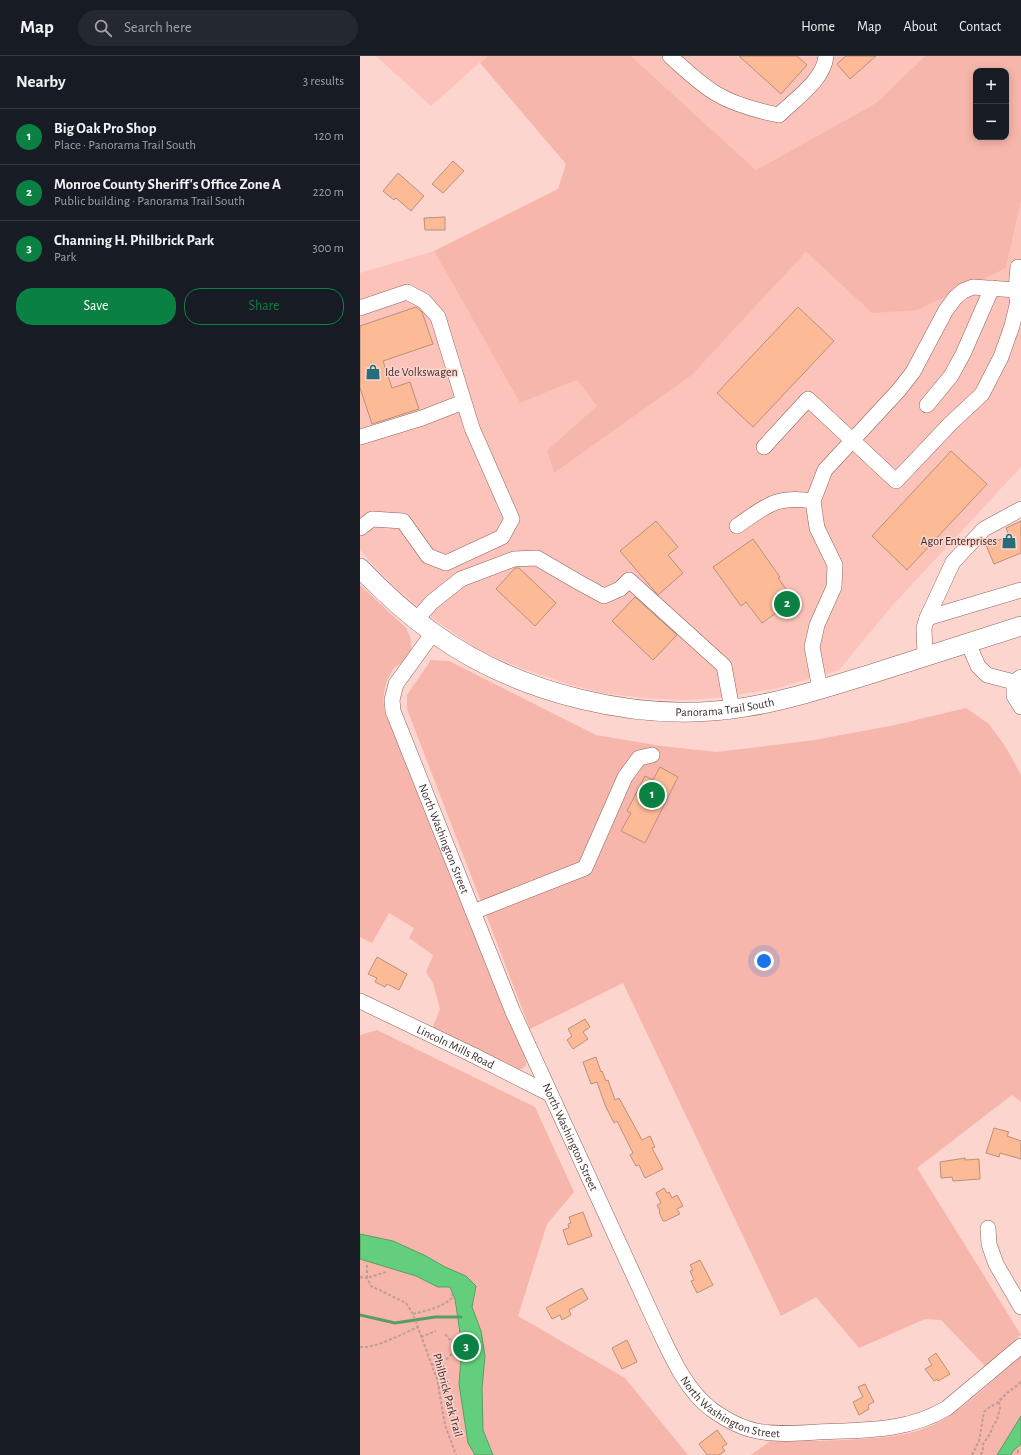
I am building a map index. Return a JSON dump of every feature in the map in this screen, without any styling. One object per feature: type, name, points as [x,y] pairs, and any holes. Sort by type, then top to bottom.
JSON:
[{"type":"main road","points":[[360,568],[416,620],[433,633]]},
{"type":"main road","name":"Panorama Trail South","points":[[433,633],[477,660],[505,674],[566,696],[602,704],[639,709],[677,711],[732,709],[777,701],[1021,626]]},
{"type":"street","points":[[670,56],[716,94],[760,111],[779,115],[804,94],[825,64],[826,56]]},
{"type":"street","points":[[764,447],[808,399],[896,481],[950,424],[982,394],[1000,358],[1012,326],[1018,298],[1018,267],[1021,268]]},
{"type":"street","points":[[820,689],[812,647],[817,625],[834,587],[835,565],[817,528],[813,501],[825,470],[852,439],[899,390],[913,372],[946,310],[955,298],[963,291],[973,287],[992,288],[1018,298]]},
{"type":"street","points":[[928,405],[951,376],[963,354],[992,288]]},
{"type":"street","points":[[360,308],[407,292],[424,301],[438,317],[472,428],[512,519],[502,537],[446,563],[428,556],[403,521],[372,519],[360,528]]},
{"type":"street","points":[[360,437],[431,415],[463,402]]},
{"type":"street","points":[[737,526],[760,510],[778,501],[796,498],[813,501]]},
{"type":"street","points":[[925,656],[924,628],[927,618],[953,562],[984,529],[1021,509]]},
{"type":"street","points":[[416,620],[432,602],[461,579],[514,560],[537,558],[604,596],[620,589],[629,580],[724,666],[732,709]]},
{"type":"street","points":[[927,618],[1021,590]]},
{"type":"street","name":"North Washington Street","points":[[433,633],[396,684],[392,700],[393,711],[513,1012],[657,1326],[681,1373],[698,1396],[710,1408],[728,1420],[756,1431],[773,1434],[890,1428],[916,1422],[938,1414],[1021,1346]]},
{"type":"street","points":[[968,643],[978,666],[987,676],[1018,679],[1014,696],[1021,707]]},
{"type":"street","points":[[473,912],[585,868],[625,777],[639,758],[652,755]]},
{"type":"street","name":"Lincoln Mills Road","points":[[360,1001],[467,1052],[550,1094]]},
{"type":"street","points":[[988,1228],[989,1244],[996,1264],[1021,1307]]},
{"type":"path","points":[[367,1265],[367,1278]]},
{"type":"path","points":[[360,1277],[367,1278],[386,1272]]},
{"type":"path","name":"Philbrick Park Trail","points":[[367,1278],[371,1286],[406,1304],[413,1314],[432,1365],[445,1425],[456,1455]]},
{"type":"path","points":[[413,1314],[436,1308],[449,1301],[452,1297],[451,1292]]},
{"type":"path","points":[[360,1347],[366,1348],[418,1327]]},
{"type":"path","points":[[421,1337],[436,1331]]},
{"type":"path","points":[[432,1365],[448,1358],[456,1349],[454,1344],[444,1333]]},
{"type":"path","points":[[972,1455],[979,1441],[984,1412],[1019,1384],[1021,1380]]},
{"type":"path","points":[[438,1388],[449,1383]]},
{"type":"path","points":[[981,1455],[984,1442],[997,1420],[1001,1398]]},
{"type":"path","points":[[979,1441],[984,1442]]},
{"type":"path","points":[[1018,1450],[1018,1455]]},
{"type":"shaded area","points":[[376,56],[487,56],[431,106]]},
{"type":"shaded area","points":[[487,56],[631,56],[756,170],[876,103],[925,56],[1021,56],[1021,201],[1006,268],[917,310],[872,313],[806,252],[693,374],[554,473],[547,450],[597,406],[577,380],[520,403],[434,251],[558,189],[566,164],[480,63]]},
{"type":"shaded area","points":[[631,56],[925,56],[876,103],[756,170]]},
{"type":"shaded area","points":[[1021,201],[1021,467],[892,606],[839,670],[774,689],[716,698],[682,700],[645,698],[603,693],[568,684],[521,668],[483,652],[430,616],[398,590],[360,550],[360,273],[434,251],[520,403],[577,380],[597,406],[547,450],[693,374],[806,252],[872,313],[1006,268]]},
{"type":"shaded area","points":[[360,585],[406,628],[410,637],[411,650],[409,655],[403,662],[395,667],[388,678],[384,691],[385,712],[388,720],[396,731],[527,1058],[527,1063],[525,1066],[518,1070],[432,1029],[440,1009],[433,983],[426,972],[433,955],[409,938],[414,928],[389,913],[372,943],[360,937]]},
{"type":"shaded area","points":[[431,660],[449,661],[596,735],[661,746],[717,752],[814,740],[895,725],[966,708],[989,724],[1007,749],[1021,775],[1021,1102],[1012,1095],[917,1168],[1021,1335],[986,1367],[941,1320],[925,1319],[859,1348],[816,1297],[781,1316],[623,983],[530,1029],[407,709],[407,695]]},
{"type":"shaded area","points":[[377,1030],[535,1107],[574,1192],[547,1224],[518,1316],[625,1378],[688,1455],[360,1455],[360,1035]]},
{"type":"shaded area","points":[[360,1234],[393,1241],[466,1276],[476,1286],[472,1307],[481,1331],[485,1356],[482,1388],[483,1430],[493,1455],[475,1455],[468,1443],[459,1384],[462,1346],[455,1299],[450,1287],[438,1287],[416,1276],[360,1259]]},
{"type":"shaded area","points":[[1021,1355],[1021,1455],[751,1455],[773,1439],[808,1441],[869,1439],[895,1436],[920,1430],[954,1413]]},
{"type":"shaded area","points":[[1021,1416],[1021,1444],[1013,1451],[1011,1455],[997,1455]]},
{"type":"building","points":[[739,56],[797,56],[807,65],[781,94]]},
{"type":"building","points":[[846,56],[876,56],[850,79],[837,64]]},
{"type":"building","points":[[453,161],[464,171],[443,193],[432,184]]},
{"type":"building","points":[[398,173],[424,196],[411,211],[396,198],[394,200],[383,191]]},
{"type":"building","points":[[445,217],[445,230],[425,230],[424,218]]},
{"type":"building","name":"Ide Volkswagen","points":[[416,307],[422,312],[433,344],[383,361],[392,388],[410,382],[419,409],[372,424],[360,388],[360,326]]},
{"type":"building","points":[[798,307],[834,341],[753,427],[717,393]]},
{"type":"building","points":[[951,451],[987,484],[907,570],[872,536]]},
{"type":"building","points":[[656,521],[678,547],[668,555],[683,573],[658,595],[620,551]]},
{"type":"building","name":"Agor Enterprises","points":[[1021,521],[1021,553],[994,564],[986,545],[1009,536],[1006,528]]},
{"type":"building","points":[[753,539],[780,577],[778,578],[794,600],[762,623],[746,602],[741,606],[713,567]]},
{"type":"building","points":[[515,568],[519,568],[556,603],[535,626],[496,589]]},
{"type":"building","points":[[635,597],[677,635],[653,660],[612,621]]},
{"type":"building","points":[[660,767],[678,777],[645,843],[621,831],[631,813],[627,811],[645,776],[653,780]]},
{"type":"building","points":[[377,957],[407,974],[399,990],[387,984],[385,987],[375,982],[377,978],[368,974]]},
{"type":"building","points":[[585,1019],[590,1027],[583,1032],[588,1039],[573,1049],[567,1040],[572,1036],[568,1029]]},
{"type":"building","points":[[596,1057],[601,1072],[602,1071],[606,1081],[608,1080],[615,1100],[619,1098],[642,1140],[650,1136],[655,1147],[652,1148],[663,1169],[645,1178],[639,1165],[636,1166],[630,1155],[633,1153],[617,1121],[614,1123],[605,1105],[597,1082],[591,1084],[583,1062]]},
{"type":"building","points":[[994,1128],[1009,1132],[1007,1136],[1021,1141],[1021,1159],[1000,1153],[999,1157],[986,1153]]},
{"type":"building","points":[[965,1158],[965,1160],[979,1159],[980,1179],[953,1181],[952,1177],[941,1178],[940,1162]]},
{"type":"building","points":[[664,1188],[667,1193],[669,1192],[672,1198],[677,1195],[683,1206],[677,1209],[680,1214],[663,1221],[657,1205],[661,1203],[656,1193]]},
{"type":"building","points":[[583,1212],[592,1236],[568,1245],[563,1230],[569,1228],[568,1224],[571,1223],[569,1217]]},
{"type":"building","points":[[700,1260],[713,1285],[697,1293],[691,1281],[694,1280],[690,1271],[693,1270],[690,1265]]},
{"type":"building","points":[[582,1288],[588,1299],[569,1310],[571,1315],[562,1320],[560,1315],[552,1319],[546,1308]]},
{"type":"building","points":[[627,1340],[637,1362],[622,1369],[612,1348]]},
{"type":"building","points":[[936,1353],[950,1374],[938,1381],[937,1379],[934,1381],[925,1369],[932,1365],[928,1359]]},
{"type":"building","points":[[865,1384],[874,1402],[868,1405],[869,1409],[859,1415],[853,1402],[863,1397],[858,1387]]},
{"type":"building","points":[[717,1430],[727,1444],[722,1447],[725,1451],[719,1455],[707,1455],[699,1444]]},
{"type":"waterway","points":[[360,1315],[395,1323],[435,1317],[461,1317]]},
{"type":"place","name":"Ide Volkswagen","points":[[373,372]]},
{"type":"place","name":"Agor Enterprises","points":[[1009,541]]},
{"type":"place","name":"Monroe County Sheriff's Office Zone A","points":[[787,604]]},
{"type":"place","name":"Big Oak Pro Shop","points":[[652,795]]},
{"type":"place","name":"Channing H. Philbrick Park","points":[[466,1347]]}]
